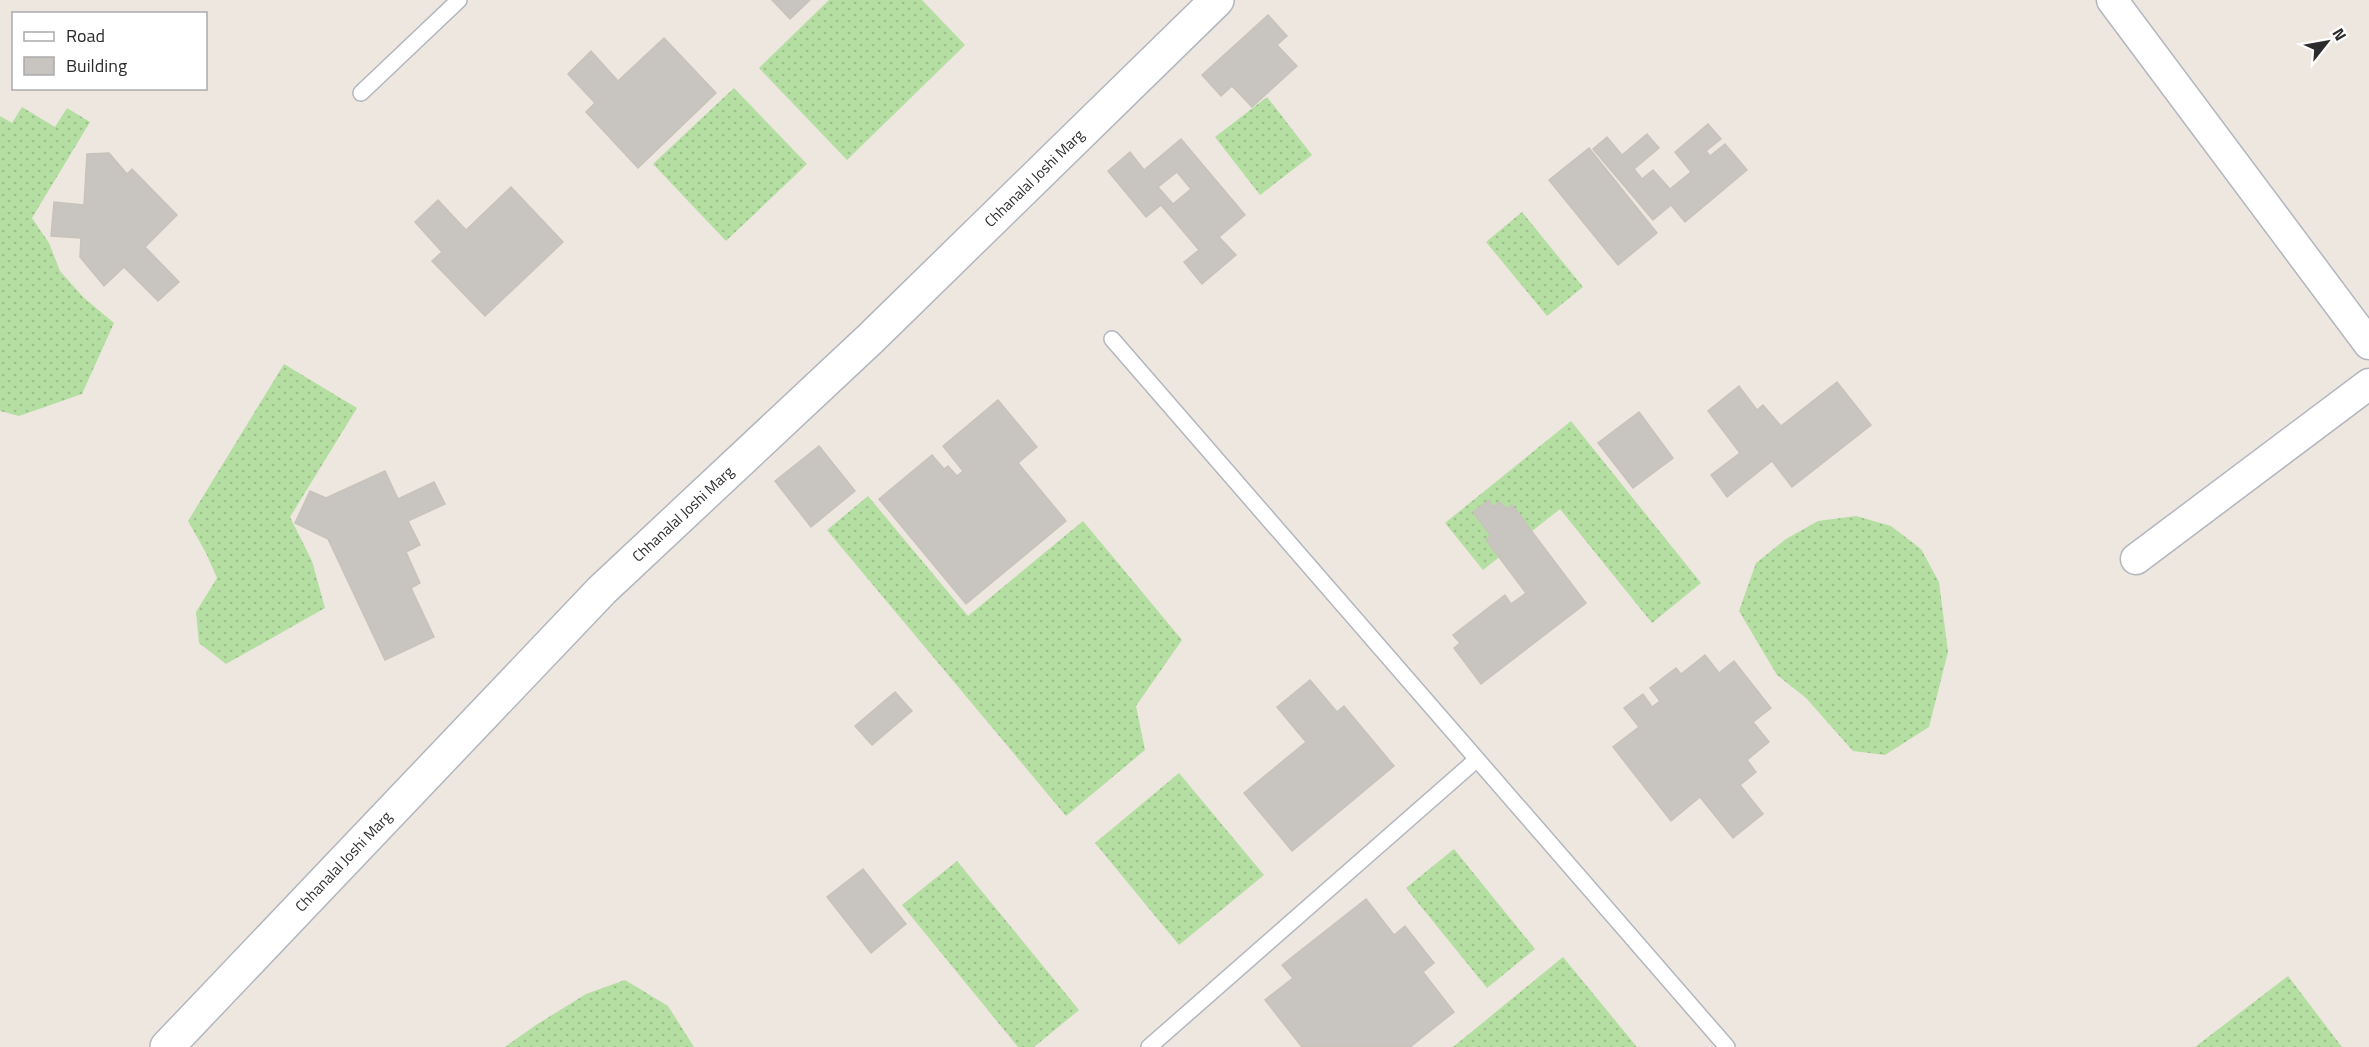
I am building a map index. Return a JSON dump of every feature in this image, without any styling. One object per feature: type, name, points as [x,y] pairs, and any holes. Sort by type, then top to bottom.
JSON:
[{"type":"street","name":"Chhanalal Joshi Marg","points":[[167,1047],[602,590],[870,339],[1218,0]]},
{"type":"street","points":[[2112,0],[2369,345]]},
{"type":"street","points":[[2136,559],[2369,384]]},
{"type":"lane","points":[[361,93],[459,0]]},
{"type":"lane","points":[[1112,339],[1727,1047]]},
{"type":"lane","points":[[1149,1047],[1476,760]]},
{"type":"green space","points":[[829,0],[922,0],[965,45],[847,160],[759,68]]},
{"type":"green space","points":[[734,88],[807,164],[726,241],[653,164]]},
{"type":"green space","points":[[1267,97],[1312,155],[1260,195],[1215,137]]},
{"type":"green space","points":[[22,107],[55,127],[67,108],[90,122],[32,218],[49,243],[60,271],[83,297],[114,323],[82,394],[19,416],[0,411],[0,116],[12,123]]},
{"type":"green space","points":[[1522,212],[1583,287],[1547,316],[1486,242]]},
{"type":"green space","points":[[284,364],[357,408],[290,517],[312,561],[325,608],[226,664],[199,643],[196,612],[217,578],[188,521]]},
{"type":"green space","points":[[1571,421],[1701,583],[1652,623],[1560,509],[1483,570],[1445,523]]},
{"type":"green space","points":[[868,496],[968,616],[1083,521],[1182,640],[1136,706],[1145,750],[1066,816],[827,530]]},
{"type":"green space","points":[[1856,516],[1891,526],[1921,549],[1939,582],[1948,652],[1929,727],[1885,755],[1853,751],[1806,698],[1777,675],[1739,611],[1756,563],[1786,539],[1818,521]]},
{"type":"green space","points":[[1179,773],[1264,875],[1179,945],[1095,843]]},
{"type":"green space","points":[[1454,849],[1535,949],[1487,988],[1406,888]]},
{"type":"green space","points":[[957,861],[1079,1010],[1034,1047],[1018,1047],[902,905]]},
{"type":"green space","points":[[1563,957],[1637,1047],[1453,1047]]},
{"type":"green space","points":[[2288,976],[2342,1047],[2195,1047]]},
{"type":"green space","points":[[625,980],[668,1006],[694,1047],[505,1047],[586,994]]},
{"type":"building","points":[[772,0],[810,0],[790,19]]},
{"type":"building","points":[[1268,15],[1287,36],[1277,45],[1297,66],[1252,107],[1232,86],[1221,96],[1202,75]]},
{"type":"building","points":[[664,38],[716,93],[638,168],[586,112],[595,103],[568,74],[591,51],[618,81]]},
{"type":"building","points":[[1708,124],[1721,139],[1706,151],[1710,156],[1725,144],[1747,170],[1685,222],[1671,205],[1653,220],[1593,149],[1607,137],[1622,155],[1647,134],[1659,148],[1634,169],[1642,179],[1653,170],[1670,189],[1691,172],[1675,152]]},
{"type":"building","points":[[1181,139],[1245,215],[1219,237],[1236,255],[1202,284],[1184,262],[1199,250],[1161,205],[1146,217],[1108,171],[1130,152],[1144,170]],"holes":[[[1177,172],[1191,189],[1173,204],[1158,187]]]},
{"type":"building","points":[[1589,148],[1657,233],[1618,265],[1549,180]]},
{"type":"building","points":[[109,153],[127,174],[132,169],[177,215],[145,247],[179,282],[158,301],[124,267],[104,286],[80,257],[81,238],[51,236],[54,202],[84,205],[87,154]]},
{"type":"building","points":[[511,187],[563,242],[485,316],[432,261],[442,252],[415,222],[438,200],[466,230]]},
{"type":"building","points":[[1837,382],[1871,425],[1792,487],[1772,461],[1727,497],[1711,475],[1740,453],[1708,411],[1739,386],[1757,410],[1763,405],[1781,426]]},
{"type":"building","points":[[998,400],[1037,447],[1018,463],[1066,521],[966,604],[879,499],[932,455],[944,469],[948,466],[957,476],[963,471],[943,446]]},
{"type":"building","points":[[1639,412],[1673,458],[1633,488],[1598,443]]},
{"type":"building","points":[[819,446],[855,491],[811,527],[775,481]]},
{"type":"building","points":[[385,471],[398,499],[434,482],[445,504],[408,521],[420,545],[406,552],[420,583],[411,588],[434,637],[385,660],[328,539],[295,523],[310,491],[326,498]]},
{"type":"building","points":[[1489,500],[1493,507],[1500,502],[1506,509],[1512,505],[1586,603],[1481,684],[1454,648],[1460,643],[1453,635],[1505,595],[1511,604],[1526,593],[1486,540],[1491,536],[1473,512]]},
{"type":"building","points":[[1705,655],[1719,673],[1734,661],[1771,708],[1753,722],[1769,742],[1747,760],[1756,772],[1740,785],[1763,814],[1733,838],[1700,797],[1671,821],[1613,747],[1639,727],[1624,708],[1643,694],[1652,707],[1660,701],[1650,688],[1676,668],[1681,674]]},
{"type":"building","points":[[1310,680],[1337,712],[1344,706],[1394,766],[1292,851],[1244,793],[1306,742],[1277,707]]},
{"type":"building","points":[[895,692],[912,711],[872,745],[855,726]]},
{"type":"building","points":[[863,869],[906,924],[871,953],[827,897]]},
{"type":"building","points":[[1366,899],[1394,935],[1405,926],[1434,963],[1423,972],[1454,1012],[1410,1047],[1302,1047],[1265,1000],[1293,978],[1282,965]]}]
